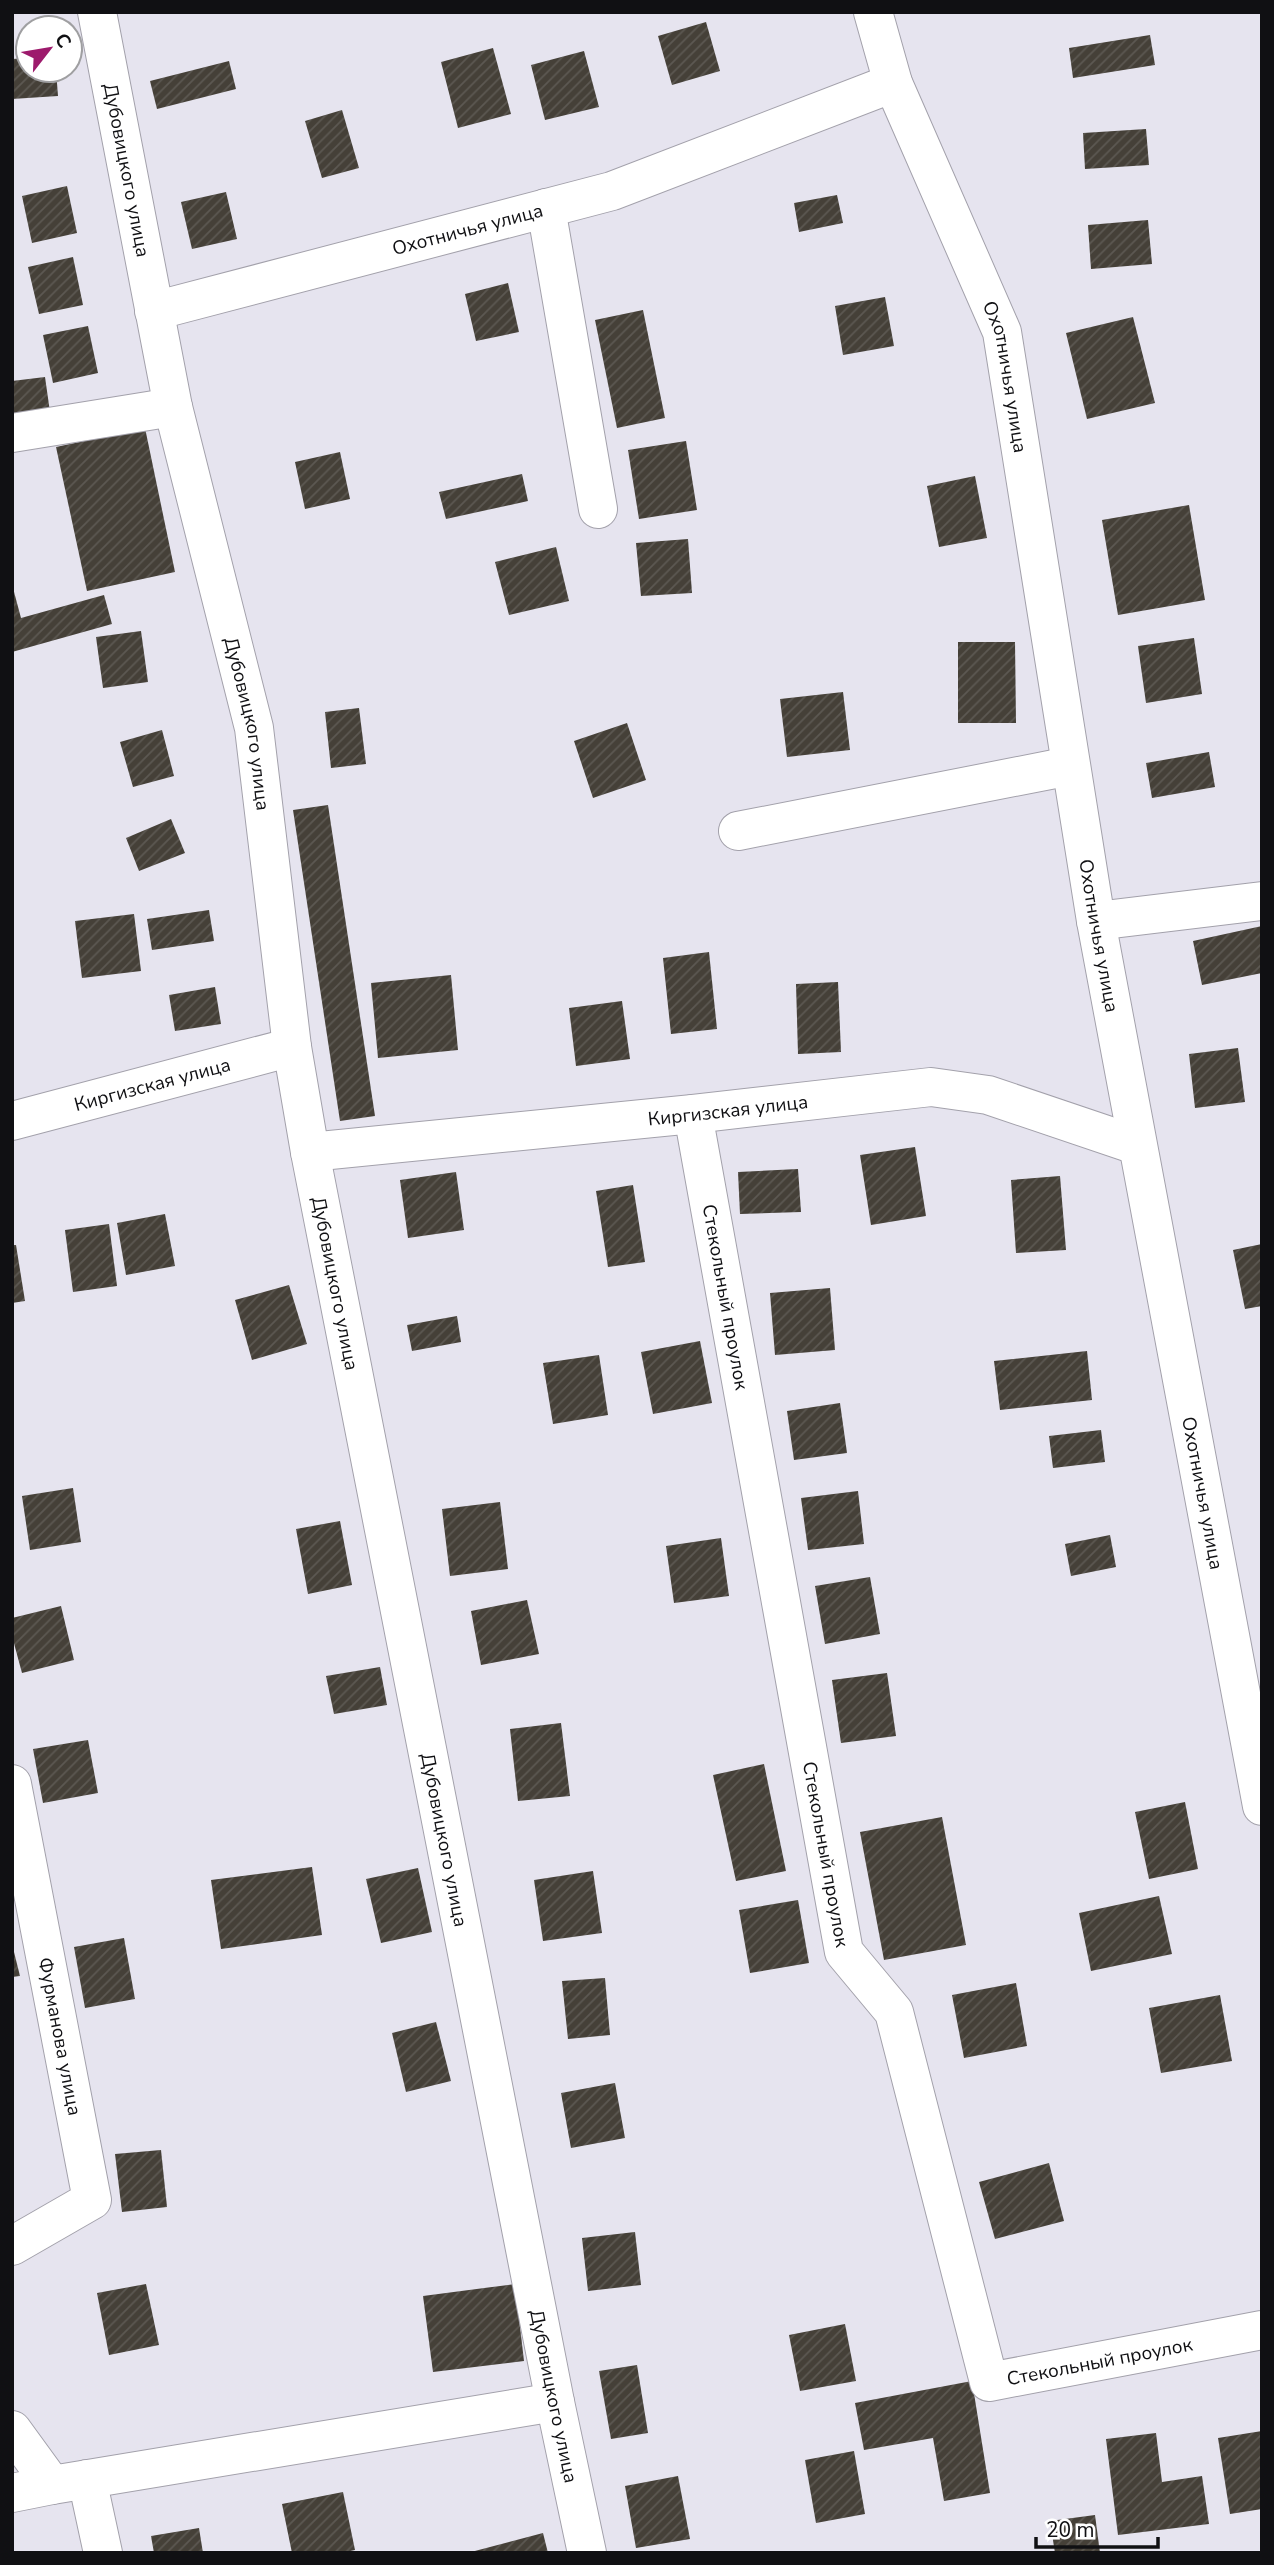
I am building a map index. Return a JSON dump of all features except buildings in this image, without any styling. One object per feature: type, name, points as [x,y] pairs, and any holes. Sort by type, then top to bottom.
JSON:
[{"type":"street","name":"Дубовицкого улица","points":[[97,12],[173,407],[254,728],[292,1047],[310,1152],[555,2402],[587,2553]]},
{"type":"street","name":"Охотничья улица","points":[[873,12],[893,83],[1002,332],[1096,921],[1262,1806]]},
{"type":"street","name":"Охотничья улица","points":[[154,311],[612,191],[893,83]]},
{"type":"street","points":[[546,208],[598,509]]},
{"type":"street","points":[[12,433],[173,407]]},
{"type":"street","points":[[738,831],[1070,766]]},
{"type":"street","points":[[1096,921],[1262,901]]},
{"type":"street","name":"Киргизская улица","points":[[12,1121],[292,1047]]},
{"type":"street","name":"Киргизская улица","points":[[310,1152],[931,1087],[988,1096],[1136,1145]]},
{"type":"street","name":"Стекольный проулок","points":[[693,1114],[844,1952],[894,2012],[989,2382],[1262,2330]]},
{"type":"street","name":"Фурманова улица","points":[[12,1784],[92,2200],[12,2246]]},
{"type":"street","points":[[12,2493],[555,2402]]},
{"type":"street","points":[[12,2430],[70,2482],[103,2553]]}]
